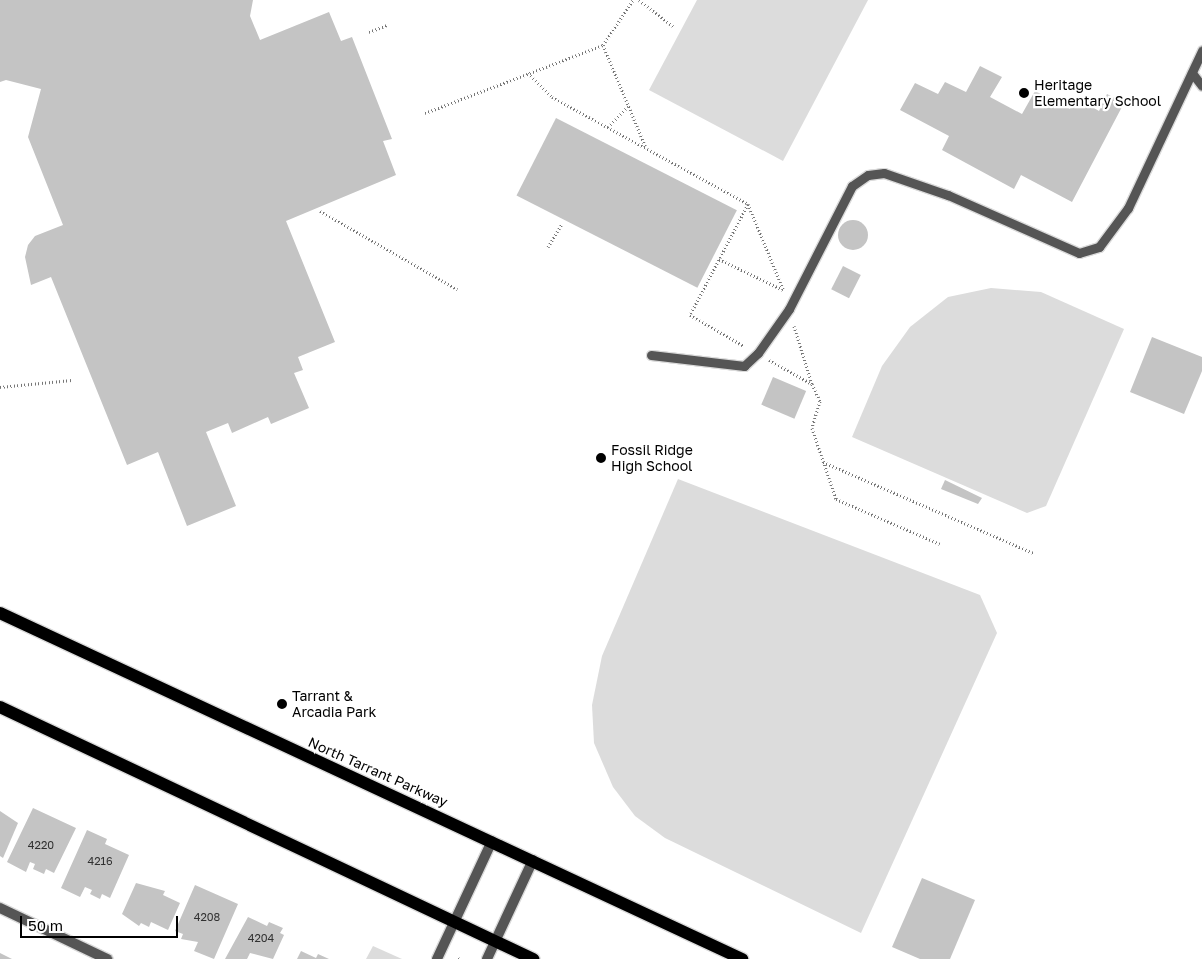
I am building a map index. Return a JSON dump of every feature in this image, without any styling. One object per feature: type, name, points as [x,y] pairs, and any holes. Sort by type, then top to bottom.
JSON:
[{"type":"main road","name":"North Tarrant Parkway","points":[[0,614],[533,860],[742,959]]},
{"type":"main road","points":[[0,707],[533,959]]},
{"type":"street","points":[[437,959],[492,841]]},
{"type":"street","points":[[487,959],[533,860]]},
{"type":"street","points":[[0,908],[107,959]]},
{"type":"lane","points":[[651,355],[744,366],[758,353],[789,309],[852,186],[868,175],[884,173],[948,195],[1079,253],[1099,248],[1128,208],[1202,51]]},
{"type":"lane","points":[[1192,73],[1202,86]]},
{"type":"path","points":[[425,113],[603,45],[633,0]]},
{"type":"path","points":[[639,0],[674,27]]},
{"type":"path","points":[[369,32],[387,25]]},
{"type":"path","points":[[603,45],[646,148]]},
{"type":"path","points":[[528,73],[552,97],[748,204],[690,315],[812,384],[820,401],[812,428],[836,499],[940,544]]},
{"type":"path","points":[[608,127],[628,106]]},
{"type":"path","points":[[320,211],[457,289]]},
{"type":"path","points":[[548,247],[561,225]]},
{"type":"path","points":[[719,259],[783,290]]},
{"type":"path","points":[[0,387],[72,380]]},
{"type":"path","points":[[822,462],[1033,552]]},
{"type":"shaded area","points":[[697,0],[868,0],[783,161],[649,90]]},
{"type":"shaded area","points":[[991,288],[1041,292],[1124,329],[1046,506],[1027,513],[852,437],[882,366],[910,327],[948,297]]},
{"type":"shaded area","points":[[678,479],[980,595],[997,633],[861,933],[665,838],[635,816],[613,787],[594,743],[592,705],[602,656]]},
{"type":"shaded area","points":[[373,946],[402,959],[366,959]]},
{"type":"building","points":[[0,0],[253,0],[250,16],[260,40],[329,12],[341,41],[352,37],[392,139],[383,141],[396,175],[286,221],[335,342],[298,357],[303,370],[294,373],[309,408],[271,424],[268,417],[232,433],[228,423],[206,432],[236,506],[187,526],[158,452],[127,465],[51,277],[31,285],[25,257],[28,245],[35,236],[63,225],[28,137],[41,89],[6,80],[0,82]]},
{"type":"building","points":[[980,66],[1002,77],[990,97],[1022,114],[1035,91],[1070,109],[1077,98],[1099,111],[1107,94],[1124,103],[1072,202],[1021,175],[1014,189],[942,150],[949,136],[900,110],[915,83],[938,94],[945,82],[966,92]]},
{"type":"building","points":[[556,118],[737,210],[697,288],[517,196]]},
{"type":"building","points":[[853,220],[864,224],[868,235],[864,246],[853,250],[842,246],[838,235],[842,224]]},
{"type":"building","points":[[843,266],[861,275],[849,298],[831,289]]},
{"type":"building","points":[[1152,337],[1202,357],[1202,371],[1184,414],[1130,392]]},
{"type":"building","points":[[773,377],[806,391],[794,419],[761,405]]},
{"type":"building","points":[[945,480],[982,498],[978,504],[941,489]]},
{"type":"building","points":[[33,808],[76,828],[54,873],[46,869],[44,874],[33,869],[35,864],[30,862],[26,872],[7,862]]},
{"type":"building","points":[[0,811],[18,823],[3,858],[0,856]]},
{"type":"building","points":[[87,830],[107,839],[105,844],[129,855],[110,898],[102,894],[100,899],[90,894],[92,890],[85,887],[80,897],[61,888]]},
{"type":"building","points":[[922,878],[975,900],[950,959],[920,959],[892,947]]},
{"type":"building","points":[[136,883],[165,891],[163,895],[180,903],[168,930],[151,922],[149,927],[141,923],[139,926],[122,914]]},
{"type":"building","points":[[195,885],[238,904],[214,959],[194,951],[198,942],[181,939],[183,934],[175,931]]},
{"type":"building","points":[[248,917],[267,926],[269,922],[283,928],[280,933],[284,935],[273,959],[250,953],[247,959],[225,959]]},
{"type":"building","points":[[301,951],[316,958],[318,954],[329,959],[297,959]]},
{"type":"building","points":[[0,953],[12,959],[0,959]]},
{"type":"place","name":"Heritage Elementary School","points":[[1024,93]]},
{"type":"place","name":"Fossil Ridge High School","points":[[601,458]]},
{"type":"place","name":"Tarrant & Arcadia Park","points":[[282,704]]}]
